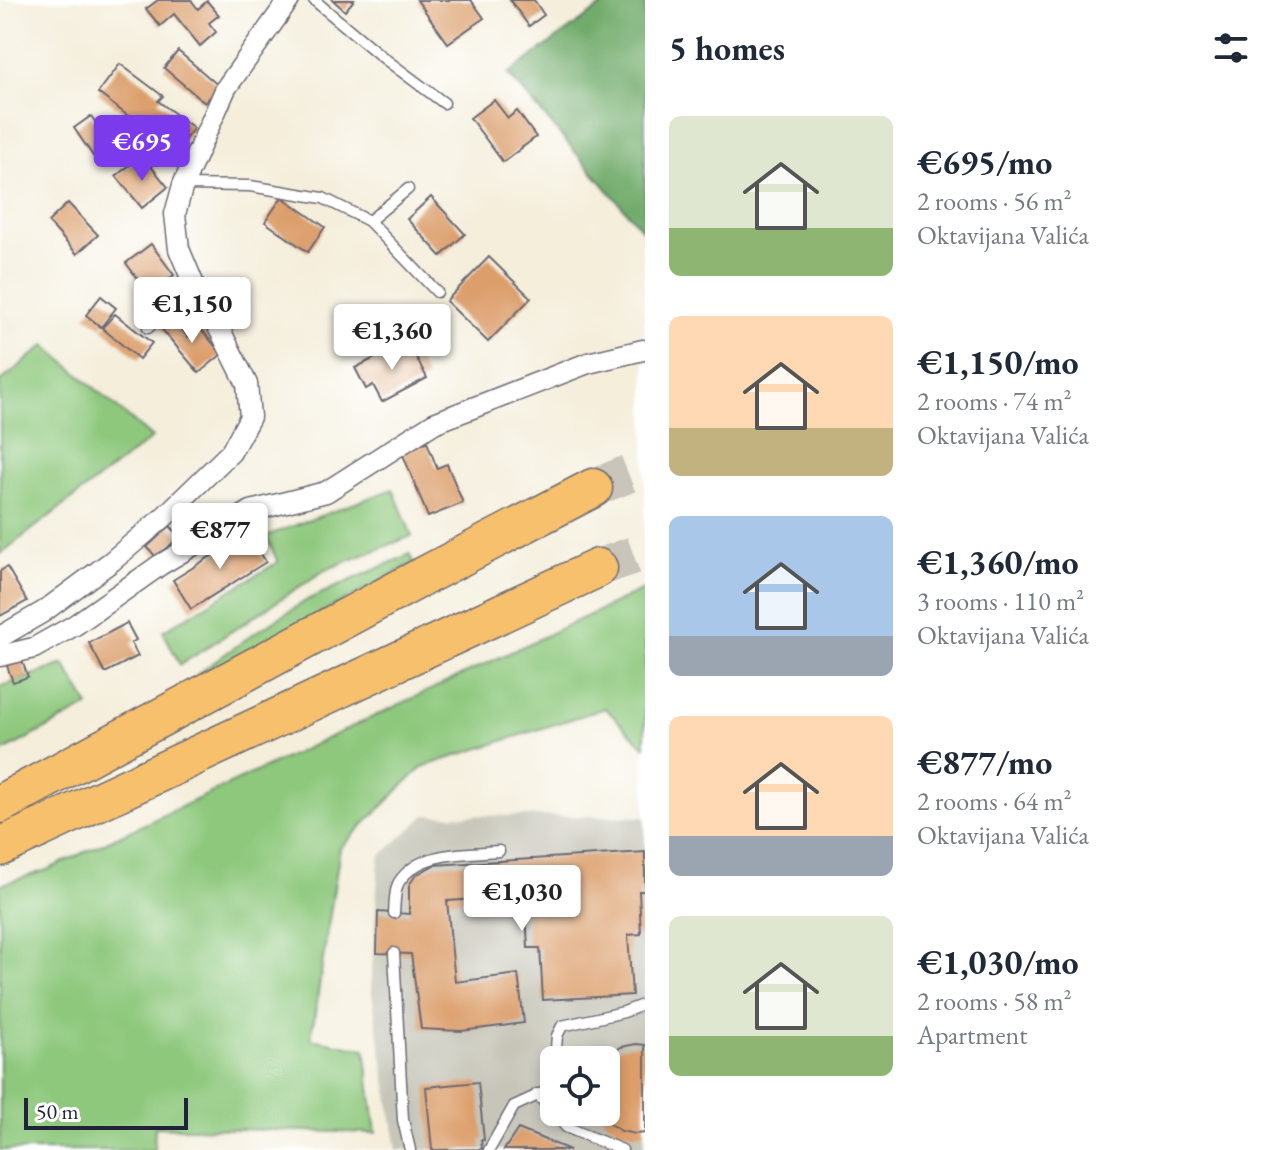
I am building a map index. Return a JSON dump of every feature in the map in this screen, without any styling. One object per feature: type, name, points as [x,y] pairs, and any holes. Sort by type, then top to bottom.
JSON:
[{"type":"highway","points":[[0,804],[593,488]]},
{"type":"highway","points":[[0,847],[598,568]]},
{"type":"street","points":[[0,637],[43,612],[112,561],[164,517],[231,452],[242,435],[250,417],[247,384],[194,285],[179,249],[175,214],[183,185],[226,88],[288,0]]},
{"type":"street","points":[[0,656],[34,648],[75,625],[160,565],[251,511],[326,492],[434,423],[588,363],[643,350]]},
{"type":"lane","points":[[314,0],[444,103]]},
{"type":"lane","points":[[183,185],[278,189],[323,198],[369,221],[437,292]]},
{"type":"lane","points":[[369,221],[408,189]]},
{"type":"lane","points":[[148,328],[194,285]]},
{"type":"lane","points":[[394,913],[398,884],[412,868],[434,857],[499,851]]},
{"type":"lane","points":[[394,953],[403,1120],[410,1150]]},
{"type":"lane","points":[[556,1046],[562,1026],[645,1004]]},
{"type":"lane","points":[[489,1150],[514,1106],[540,1093]]},
{"type":"lane","points":[[537,1094],[566,1127],[622,1150]]},
{"type":"shaded area","points":[[426,815],[645,817],[645,1150],[397,1150],[371,988],[379,857]]},
{"type":"green space","points":[[610,0],[645,0],[645,233],[508,74]]},
{"type":"green space","points":[[45,345],[152,438],[0,554],[0,382]]},
{"type":"green space","points":[[393,489],[412,536],[325,570],[180,665],[163,631],[278,562],[266,536]]},
{"type":"green space","points":[[410,554],[414,563],[198,679],[196,675],[309,599]]},
{"type":"green space","points":[[645,589],[645,747],[605,708],[422,767],[340,848],[311,1039],[365,1049],[376,1133],[155,1127],[154,1150],[0,1150],[0,885],[47,870]]},
{"type":"green space","points":[[64,664],[89,706],[0,753],[0,687]]},
{"type":"building","points":[[158,0],[191,0],[198,9],[207,1],[219,15],[209,23],[216,32],[200,46],[174,14],[160,26],[146,9]]},
{"type":"building","points":[[333,0],[354,0],[345,11]]},
{"type":"building","points":[[417,0],[471,0],[484,18],[448,43]]},
{"type":"building","points":[[510,0],[534,0],[544,15],[529,26]]},
{"type":"building","points":[[178,51],[219,86],[205,103],[164,68]]},
{"type":"building","points":[[120,64],[163,96],[158,101],[194,128],[180,145],[145,118],[140,125],[98,93]]},
{"type":"building","points":[[494,100],[508,118],[517,111],[536,137],[503,162],[470,118]]},
{"type":"building","points":[[91,116],[111,144],[93,156],[74,128]]},
{"type":"building","points":[[135,161],[142,170],[149,164],[168,187],[142,208],[116,176]]},
{"type":"building","points":[[282,197],[325,227],[308,252],[265,222]]},
{"type":"building","points":[[431,197],[465,234],[441,256],[407,219]]},
{"type":"building","points":[[68,203],[98,235],[77,254],[48,222]]},
{"type":"building","points":[[151,244],[174,275],[149,294],[126,263]]},
{"type":"building","points":[[489,257],[531,298],[488,342],[446,301]]},
{"type":"building","points":[[101,296],[116,308],[101,327],[86,315]]},
{"type":"building","points":[[115,314],[152,343],[139,359],[102,328]]},
{"type":"building","points":[[171,316],[188,337],[199,327],[222,354],[199,373],[159,326]]},
{"type":"building","points":[[408,341],[427,378],[382,402],[373,385],[366,389],[355,368]]},
{"type":"building","points":[[427,442],[437,468],[447,464],[463,503],[428,517],[402,452]]},
{"type":"building","points":[[170,526],[180,536],[157,558],[147,547]]},
{"type":"building","points":[[248,533],[266,562],[191,609],[173,580]]},
{"type":"building","points":[[7,567],[27,601],[0,616],[0,571]]},
{"type":"building","points":[[127,623],[136,640],[131,643],[138,656],[105,673],[89,643]]},
{"type":"building","points":[[21,658],[28,677],[13,682],[6,663]]},
{"type":"building","points":[[645,852],[645,891],[639,891],[641,934],[628,935],[632,995],[543,1000],[540,948],[528,948],[525,896],[447,901],[455,982],[518,974],[524,1023],[461,1031],[421,1029],[411,954],[377,953],[378,912],[409,914],[409,885],[416,875],[434,865]]},
{"type":"building","points":[[645,1045],[645,1133],[621,1131],[613,1126],[620,1126],[621,1047]]},
{"type":"building","points":[[478,1082],[484,1140],[481,1140],[482,1149],[432,1150],[426,1087]]},
{"type":"building","points":[[518,1129],[570,1150],[504,1150]]},
{"type":"tunnel","points":[[593,488],[645,467]]},
{"type":"tunnel","points":[[598,568],[645,551]]}]
